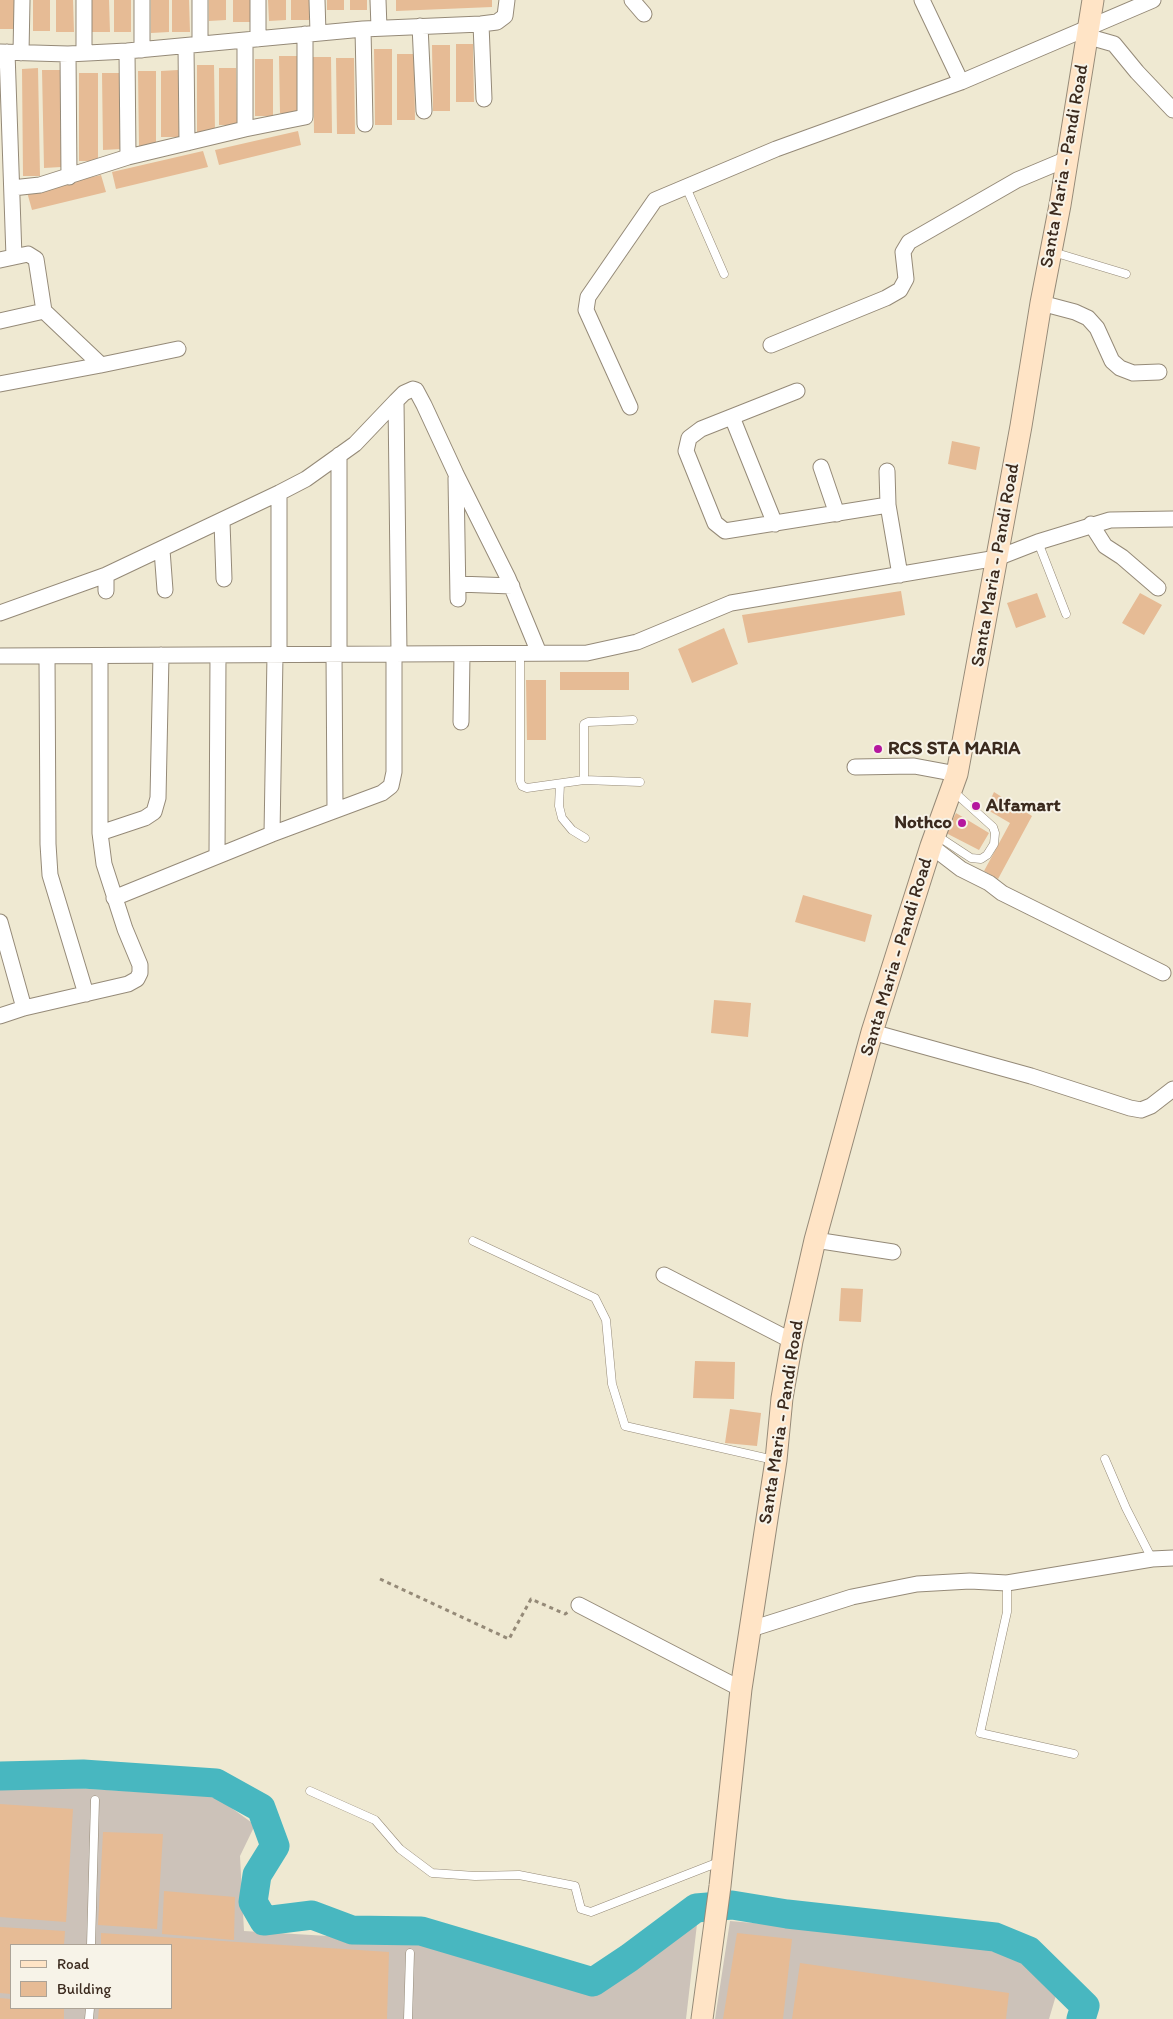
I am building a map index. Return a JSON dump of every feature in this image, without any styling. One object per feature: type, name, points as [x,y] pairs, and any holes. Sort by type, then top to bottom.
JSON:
[{"type":"main road","name":"Santa Maria - Pandi Road","points":[[702,2019],[720,1886],[741,1689],[776,1460],[782,1398],[792,1341],[815,1240],[872,1032],[933,840],[954,782],[1021,426],[1093,0]]},
{"type":"street","points":[[22,0],[10,52],[12,188],[7,259],[28,254],[36,259],[44,311],[101,365]]},
{"type":"street","points":[[84,0],[84,52]]},
{"type":"street","points":[[128,157],[135,50],[142,0]]},
{"type":"street","points":[[188,143],[193,45],[200,0]]},
{"type":"street","points":[[246,128],[252,40],[258,0]]},
{"type":"street","points":[[12,188],[40,185],[128,157],[246,128],[305,117],[311,34],[317,0]]},
{"type":"street","points":[[378,0],[379,28]]},
{"type":"street","points":[[10,52],[68,54],[135,50],[362,29],[481,24],[497,22],[505,16],[507,0]]},
{"type":"street","points":[[632,0],[644,14]]},
{"type":"street","points":[[922,0],[961,82]]},
{"type":"street","points":[[630,407],[586,310],[588,297],[655,200],[776,149],[1087,35],[1153,0]]},
{"type":"street","points":[[481,24],[484,99]]},
{"type":"street","points":[[420,26],[424,110]]},
{"type":"street","points":[[362,29],[365,124]]},
{"type":"street","points":[[1087,35],[1114,44],[1137,72],[1173,110]]},
{"type":"street","points":[[68,54],[69,177]]},
{"type":"street","points":[[771,345],[886,298],[900,290],[906,278],[902,252],[909,242],[1017,180],[1067,159]]},
{"type":"street","points":[[1041,303],[1075,312],[1088,318],[1097,328],[1112,361],[1120,368],[1133,373],[1159,372]]},
{"type":"street","points":[[0,322],[44,311]]},
{"type":"street","points":[[0,384],[178,349]]},
{"type":"street","points":[[0,613],[106,575],[222,522],[306,479],[354,444],[409,390],[416,390],[512,586],[539,653]]},
{"type":"street","points":[[797,391],[702,429],[689,438],[686,451],[715,523],[725,531],[888,505]]},
{"type":"street","points":[[114,898],[272,834],[382,793],[391,786],[394,772],[397,654],[396,401]]},
{"type":"street","points":[[732,417],[775,524]]},
{"type":"street","points":[[336,810],[339,455]]},
{"type":"street","points":[[821,467],[837,514]]},
{"type":"street","points":[[887,472],[888,505],[900,574]]},
{"type":"street","points":[[456,474],[458,599]]},
{"type":"street","points":[[272,834],[279,493]]},
{"type":"street","points":[[0,656],[586,653],[637,642],[731,603],[997,558],[1091,524],[1110,520],[1173,520]]},
{"type":"street","points":[[222,522],[224,579]]},
{"type":"street","points":[[1091,524],[1105,546],[1122,556],[1158,588]]},
{"type":"street","points":[[162,550],[164,590]]},
{"type":"street","points":[[106,575],[106,591]]},
{"type":"street","points":[[458,584],[512,586]]},
{"type":"street","points":[[461,722],[462,654]]},
{"type":"street","points":[[100,833],[145,818],[154,812],[158,798],[161,655]]},
{"type":"street","points":[[217,856],[218,655]]},
{"type":"street","points":[[47,656],[48,844],[50,875],[70,935],[86,994]]},
{"type":"street","points":[[0,1016],[24,1008],[128,984],[138,979],[140,972],[140,965],[114,898],[104,864],[100,833],[100,656]]},
{"type":"street","points":[[855,767],[914,766],[954,782]]},
{"type":"street","points":[[933,840],[961,869],[1002,892],[1163,973]]},
{"type":"street","points":[[0,922],[24,1008]]},
{"type":"street","points":[[872,1032],[1031,1076],[1130,1108],[1141,1110],[1151,1106],[1173,1089]]},
{"type":"street","points":[[815,1240],[893,1252]]},
{"type":"street","points":[[664,1275],[792,1341]]},
{"type":"street","points":[[751,1629],[852,1597],[917,1584],[970,1581],[1007,1583],[1172,1557]]},
{"type":"street","points":[[578,1605],[741,1689]]},
{"type":"lane","points":[[686,187],[724,274]]},
{"type":"lane","points":[[1051,251],[1126,274]]},
{"type":"lane","points":[[1038,542],[1066,614]]},
{"type":"lane","points":[[520,654],[520,783],[527,788],[584,780],[640,782]]},
{"type":"lane","points":[[584,780],[584,724],[588,722],[633,720]]},
{"type":"lane","points":[[933,840],[971,858],[981,859],[987,855],[994,844],[995,833],[993,827],[954,782]]},
{"type":"lane","points":[[560,784],[559,806],[562,818],[572,830],[585,838]]},
{"type":"lane","points":[[473,1242],[595,1298],[606,1320],[612,1384],[626,1426],[776,1460]]},
{"type":"lane","points":[[1105,1459],[1126,1508],[1152,1559]]},
{"type":"lane","points":[[1007,1583],[1007,1612],[980,1733],[1074,1754]]},
{"type":"lane","points":[[310,1791],[375,1820],[400,1849],[432,1873],[475,1876],[519,1874],[575,1886],[581,1909],[591,1912],[722,1861]]},
{"type":"lane","points":[[91,1944],[96,1800]]},
{"type":"lane","points":[[408,2019],[410,1954]]},
{"type":"path","points":[[380,1579],[509,1639],[531,1600],[565,1614],[578,1605]]},
{"type":"shaded area","points":[[0,1784],[215,1796],[255,1825],[240,1856],[244,1931],[412,1941],[592,1992],[697,1924],[686,2019],[0,2019]]},
{"type":"shaded area","points":[[730,1921],[1000,1944],[1057,1992],[1049,2019],[715,2019]]},
{"type":"building","points":[[0,0],[14,0],[14,29],[0,29]]},
{"type":"building","points":[[33,0],[50,0],[50,31],[33,31]]},
{"type":"building","points":[[56,0],[73,0],[74,32],[56,32]]},
{"type":"building","points":[[92,0],[109,0],[110,32],[92,32]]},
{"type":"building","points":[[114,0],[131,0],[131,32],[114,32]]},
{"type":"building","points":[[151,0],[169,0],[169,32],[151,33]]},
{"type":"building","points":[[172,0],[189,0],[190,32],[172,32]]},
{"type":"building","points":[[209,0],[226,0],[226,20],[209,21]]},
{"type":"building","points":[[233,0],[251,0],[251,22],[233,22]]},
{"type":"building","points":[[268,0],[286,0],[286,20],[269,21]]},
{"type":"building","points":[[291,0],[309,0],[309,20],[291,20]]},
{"type":"building","points":[[327,0],[344,0],[344,10],[327,10]]},
{"type":"building","points":[[350,0],[367,0],[367,10],[350,10]]},
{"type":"building","points":[[396,0],[492,0],[492,7],[396,11]]},
{"type":"building","points":[[456,44],[473,44],[474,102],[456,102]]},
{"type":"building","points":[[432,45],[450,45],[450,111],[433,111]]},
{"type":"building","points":[[374,49],[392,49],[392,125],[375,125]]},
{"type":"building","points":[[397,54],[414,54],[415,120],[397,120]]},
{"type":"building","points":[[279,56],[297,56],[297,113],[280,113]]},
{"type":"building","points":[[313,57],[331,57],[332,133],[314,133]]},
{"type":"building","points":[[336,58],[354,58],[355,134],[337,134]]},
{"type":"building","points":[[255,59],[273,59],[273,116],[255,116]]},
{"type":"building","points":[[197,65],[214,65],[215,132],[197,132]]},
{"type":"building","points":[[38,68],[40,176],[23,176],[22,69]]},
{"type":"building","points":[[219,68],[236,68],[237,125],[219,125]]},
{"type":"building","points":[[42,70],[60,70],[61,167],[44,168]]},
{"type":"building","points":[[178,70],[179,137],[161,137],[161,71]]},
{"type":"building","points":[[138,71],[156,71],[156,147],[139,147]]},
{"type":"building","points":[[79,73],[98,73],[98,161],[79,161]]},
{"type":"building","points":[[102,73],[120,73],[121,149],[103,150]]},
{"type":"building","points":[[298,131],[301,145],[219,165],[215,150]]},
{"type":"building","points":[[203,151],[208,167],[116,189],[112,172]]},
{"type":"building","points":[[101,175],[106,192],[32,210],[27,192]]},
{"type":"building","points":[[952,441],[980,447],[976,470],[948,464]]},
{"type":"building","points":[[901,591],[905,615],[748,643],[742,615]]},
{"type":"building","points":[[1037,593],[1046,617],[1016,628],[1007,603]]},
{"type":"building","points":[[1140,593],[1162,605],[1144,635],[1122,623]]},
{"type":"building","points":[[724,628],[738,664],[692,683],[678,649]]},
{"type":"building","points":[[560,672],[629,672],[629,690],[560,690]]},
{"type":"building","points":[[526,680],[546,680],[546,740],[527,740]]},
{"type":"building","points":[[994,792],[1032,816],[998,879],[984,871],[1010,823],[986,809]]},
{"type":"building","name":"Nothco","points":[[956,813],[989,833],[979,850],[946,833]]},
{"type":"building","points":[[803,895],[872,915],[865,942],[795,922]]},
{"type":"building","points":[[714,1000],[751,1003],[748,1037],[711,1033]]},
{"type":"building","points":[[841,1288],[863,1289],[861,1322],[839,1321]]},
{"type":"building","points":[[695,1361],[735,1362],[734,1399],[693,1398]]},
{"type":"building","points":[[730,1409],[761,1413],[757,1446],[725,1443]]},
{"type":"building","points":[[0,1804],[73,1809],[66,1922],[0,1917]]},
{"type":"building","points":[[103,1832],[163,1834],[157,1929],[98,1925]]},
{"type":"building","points":[[164,1891],[235,1897],[234,1940],[162,1934]]},
{"type":"building","points":[[0,1927],[65,1931],[64,1944],[10,1944],[10,1994],[0,1993]]},
{"type":"building","points":[[101,1933],[389,1952],[387,2019],[98,2019],[99,2009],[172,2009],[172,1944],[101,1944]]},
{"type":"building","points":[[737,1933],[792,1939],[783,2019],[723,2019]]},
{"type":"building","points":[[800,1963],[1009,1993],[1006,2019],[792,2019]]},
{"type":"building","points":[[0,1998],[10,1999],[10,2009],[64,2009],[64,2019],[0,2019]]},
{"type":"waterway","points":[[0,1776],[83,1774],[216,1783],[261,1808],[275,1846],[257,1875],[253,1902],[264,1921],[312,1915],[352,1930],[421,1931],[593,1982],[629,1958],[696,1908],[732,1905],[787,1914],[995,1937],[1029,1951],[1085,2006],[1081,2019]]},
{"type":"place","name":"RCS STA MARIA","points":[[878,749]]},
{"type":"place","name":"Alfamart","points":[[976,806]]},
{"type":"place","name":"Nothco","points":[[962,823]]}]
